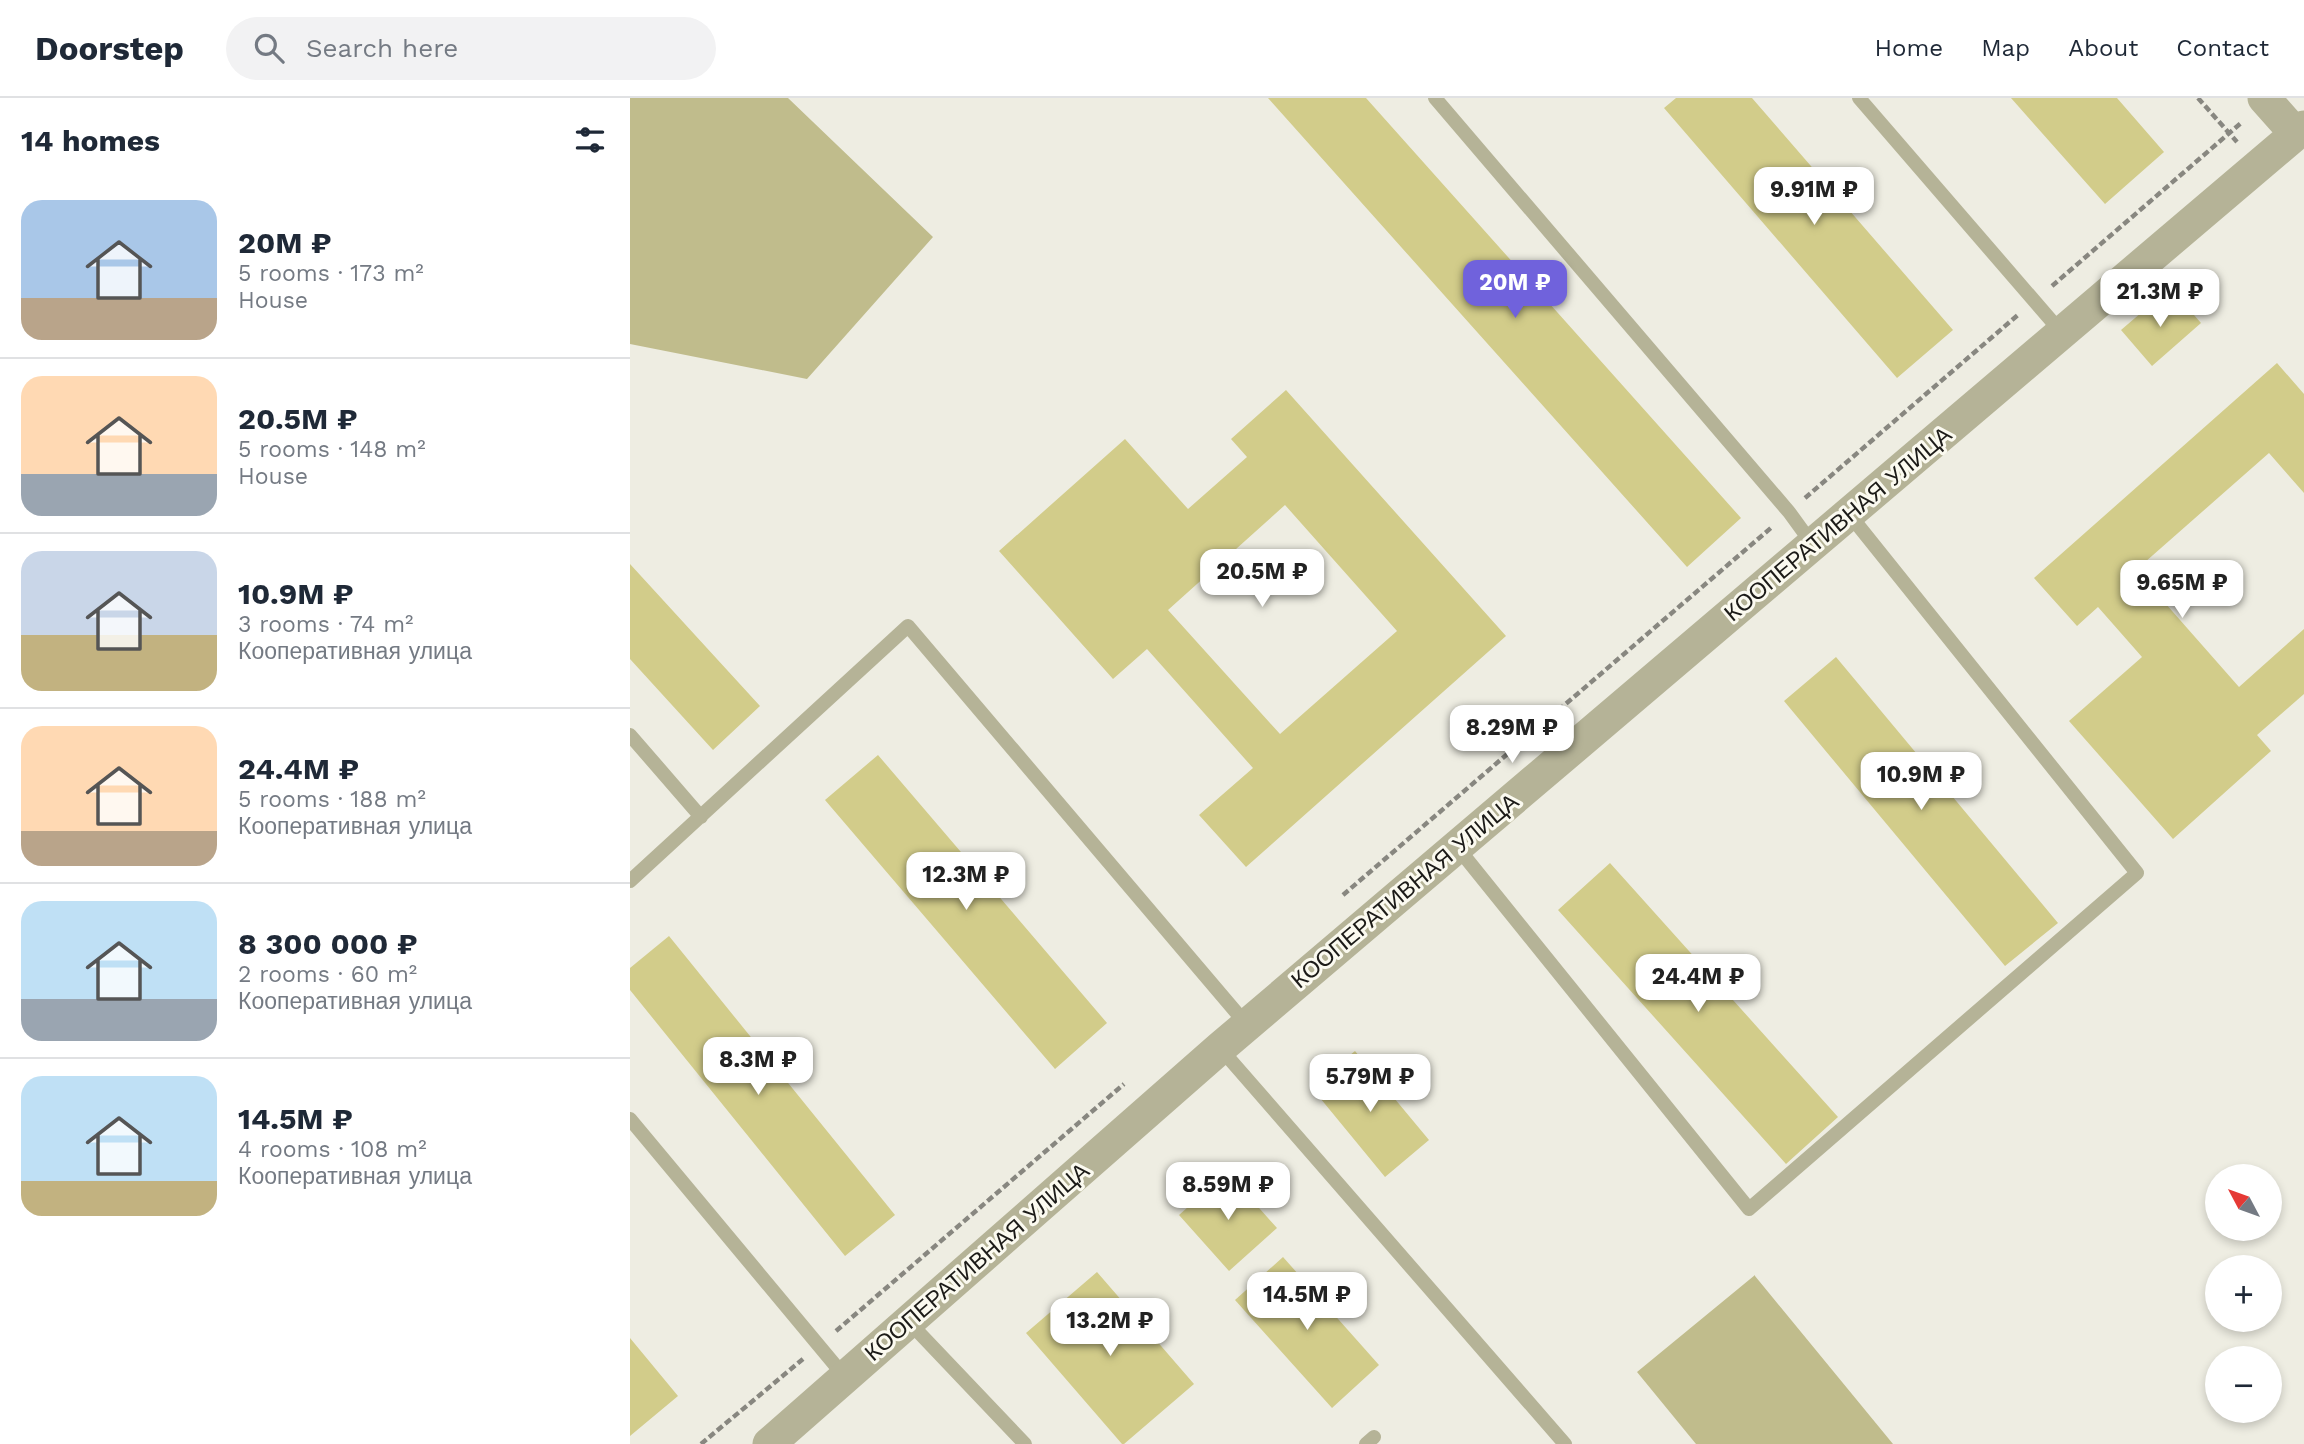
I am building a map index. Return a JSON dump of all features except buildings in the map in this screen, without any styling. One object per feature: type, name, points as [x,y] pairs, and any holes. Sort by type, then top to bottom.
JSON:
[{"type":"street","points":[[2266,99],[2300,131]]},
{"type":"street","name":"КООПЕРАТИВНАЯ УЛИЦА","points":[[769,1444],[1220,1048],[2300,131]]},
{"type":"lane","points":[[1435,98],[1789,512],[1813,545]]},
{"type":"lane","points":[[1859,98],[2062,332]]},
{"type":"lane","points":[[1457,847],[1749,1209],[2137,873],[1849,514]]},
{"type":"lane","points":[[630,881],[908,626],[1247,1025]]},
{"type":"lane","points":[[630,735],[701,817]]},
{"type":"lane","points":[[1220,1048],[1565,1444]]},
{"type":"lane","points":[[630,1119],[846,1378]]},
{"type":"lane","points":[[908,1321],[1025,1444]]},
{"type":"path","points":[[2198,98],[2258,166]]},
{"type":"path","points":[[1339,899],[2266,99]]},
{"type":"path","points":[[701,1444],[1131,1078]]},
{"type":"shaded area","points":[[630,98],[788,98],[933,237],[807,379],[630,344]]},
{"type":"shaded area","points":[[1755,1275],[1893,1444],[1696,1444],[1637,1372]]}]
